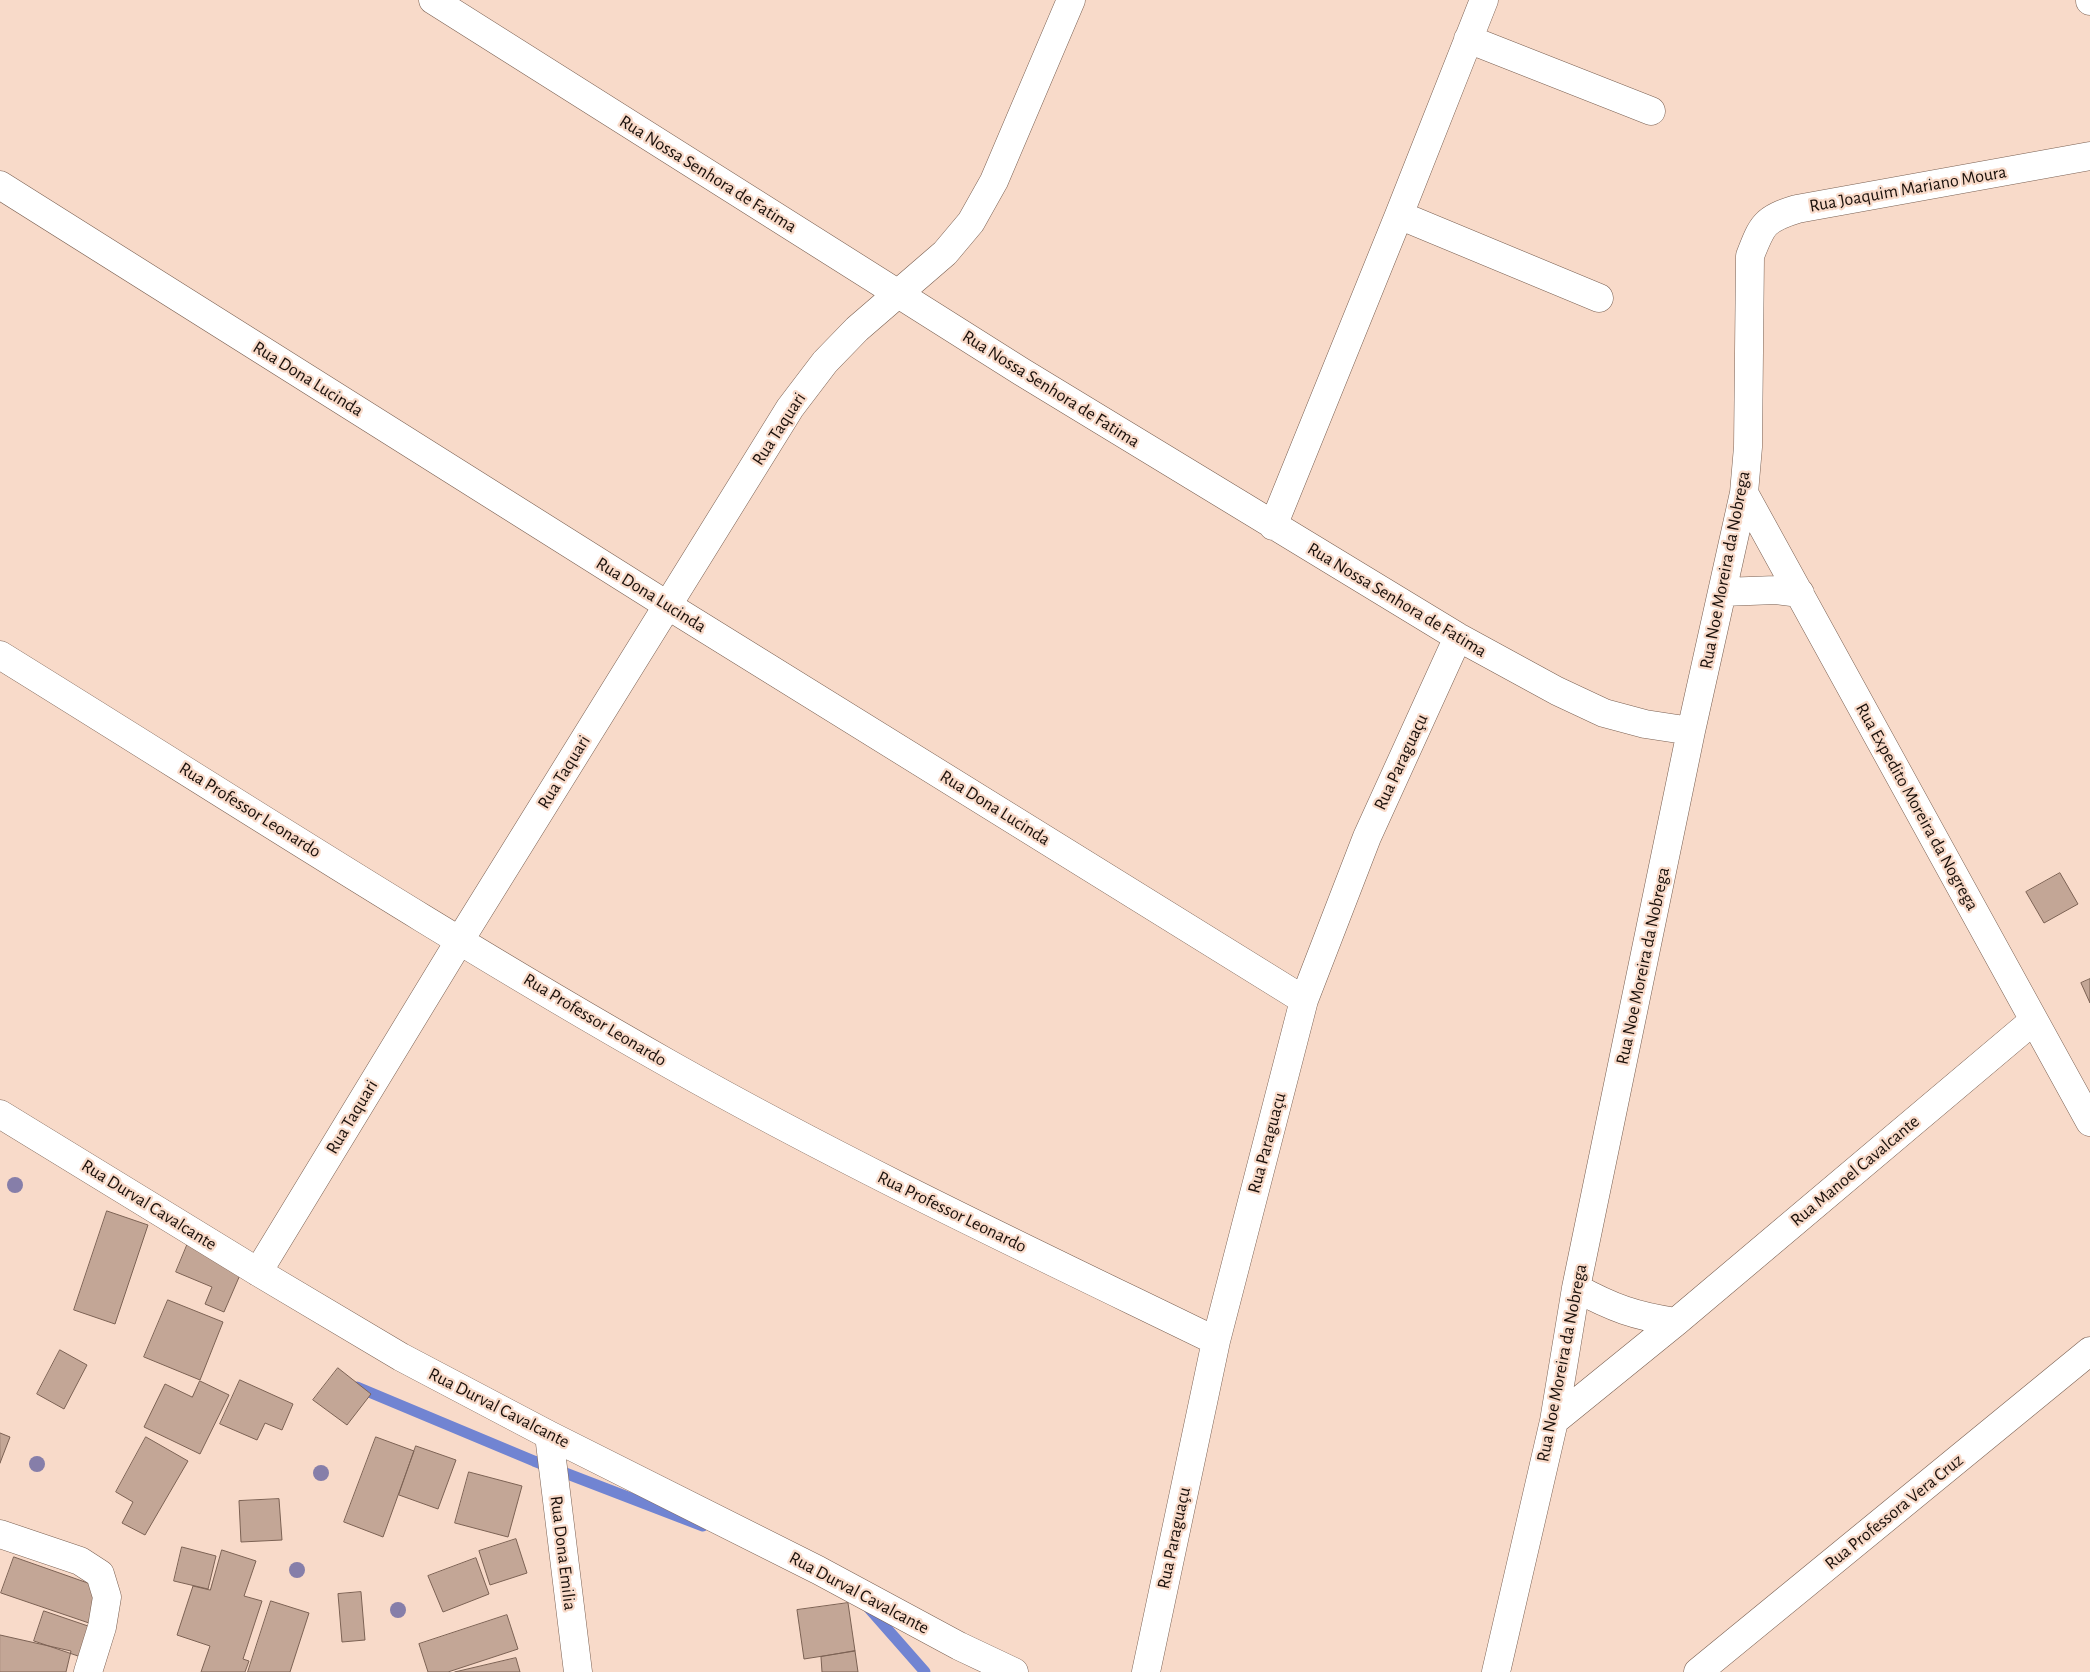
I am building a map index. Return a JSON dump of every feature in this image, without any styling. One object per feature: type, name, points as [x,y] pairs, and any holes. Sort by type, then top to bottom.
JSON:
[{"type":"street","name":"Rua Nossa Senhora de Fatima","points":[[433,0],[897,293],[1273,526],[1458,637],[1556,691],[1604,712],[1646,724],[1691,731]]},
{"type":"street","name":"Rua Taquari","points":[[258,1272],[460,940],[790,408],[825,362],[857,329],[945,252],[971,222],[994,181],[1016,133],[1070,0]]},
{"type":"street","points":[[1273,526],[1484,0]]},
{"type":"street","points":[[1468,39],[1651,111]]},
{"type":"street","name":"Rua Joaquim Mariano Moura","points":[[1750,256],[1762,227],[1775,216],[1797,209],[2090,156]]},
{"type":"street","name":"Rua Dona Lucinda","points":[[0,185],[667,605],[1304,1000]]},
{"type":"street","points":[[1399,215],[1600,298]]},
{"type":"street","name":"Rua Noe Moreira da Nobrega","points":[[1496,1672],[1531,1513],[1554,1421],[1576,1288],[1691,731],[1744,493],[1748,447],[1750,256]]},
{"type":"street","name":"Rua Expedito Moreira da Nogrega","points":[[1744,493],[2090,1122]]},
{"type":"street","points":[[1723,592],[1776,590],[1800,593]]},
{"type":"street","name":"Rua Paraguaçu","points":[[1146,1672],[1216,1341],[1304,1000],[1367,838],[1458,637]]},
{"type":"street","name":"Rua Professor Leonardo","points":[[0,655],[460,940],[670,1064],[828,1151],[1216,1341]]},
{"type":"street","name":"Rua Manoel Cavalcante","points":[[1554,1421],[1676,1322],[2033,1020]]},
{"type":"street","name":"Rua Durval Cavalcante","points":[[0,1114],[258,1272],[550,1446],[818,1570],[959,1646],[1014,1672]]},
{"type":"street","points":[[1576,1288],[1621,1310],[1642,1317],[1676,1322]]},
{"type":"street","name":"Rua Professora Vera Cruz","points":[[1698,1672],[2090,1351]]},
{"type":"street","name":"Rua Dona Emilia","points":[[550,1446],[578,1672]]},
{"type":"street","points":[[0,1534],[80,1562],[100,1574],[107,1597],[102,1627],[88,1672]]},
{"type":"building","points":[[2060,873],[2078,904],[2044,923],[2026,892]]},
{"type":"building","points":[[2090,979],[2090,1003],[2081,983]]},
{"type":"building","points":[[107,1211],[148,1225],[115,1324],[74,1310]]},
{"type":"building","points":[[188,1243],[243,1268],[224,1312],[205,1304],[212,1287],[176,1272]]},
{"type":"building","points":[[168,1300],[223,1322],[200,1380],[144,1357]]},
{"type":"building","points":[[60,1350],[87,1365],[64,1409],[37,1394]]},
{"type":"building","points":[[338,1368],[371,1394],[347,1425],[313,1400]]},
{"type":"building","points":[[240,1380],[293,1404],[282,1430],[265,1423],[257,1440],[220,1424]]},
{"type":"building","points":[[200,1381],[229,1395],[200,1454],[144,1427],[165,1384],[192,1397]]},
{"type":"building","points":[[0,1433],[10,1437],[0,1463]]},
{"type":"building","points":[[146,1437],[188,1461],[145,1535],[122,1523],[133,1502],[116,1492]]},
{"type":"building","points":[[376,1437],[414,1451],[383,1537],[344,1522]]},
{"type":"building","points":[[416,1446],[456,1460],[438,1509],[399,1495]]},
{"type":"building","points":[[469,1472],[522,1486],[508,1537],[455,1523]]},
{"type":"building","points":[[279,1499],[282,1540],[241,1542],[239,1501]]},
{"type":"building","points":[[516,1539],[527,1573],[490,1585],[479,1551]]},
{"type":"building","points":[[182,1547],[216,1556],[208,1589],[174,1581]]},
{"type":"building","points":[[222,1550],[256,1561],[244,1596],[262,1601],[243,1659],[249,1661],[245,1672],[201,1672],[210,1646],[177,1635],[193,1586],[210,1590]]},
{"type":"building","points":[[14,1557],[102,1588],[89,1623],[1,1593]]},
{"type":"building","points":[[476,1558],[489,1594],[443,1612],[428,1576]]},
{"type":"building","points":[[361,1592],[365,1640],[342,1642],[338,1594]]},
{"type":"building","points":[[271,1601],[309,1613],[290,1672],[248,1672]]},
{"type":"building","points":[[848,1603],[855,1651],[804,1659],[797,1610]]},
{"type":"building","points":[[44,1611],[91,1627],[81,1657],[34,1641]]},
{"type":"building","points":[[507,1615],[518,1649],[448,1672],[428,1672],[419,1644]]},
{"type":"building","points":[[0,1635],[71,1651],[66,1672],[0,1672]]},
{"type":"building","points":[[855,1651],[858,1672],[822,1672],[821,1657]]},
{"type":"building","points":[[516,1658],[520,1672],[455,1672]]},
{"type":"waterway","points":[[357,1387],[534,1461],[703,1526]]},
{"type":"waterway","points":[[867,1606],[925,1672]]}]
